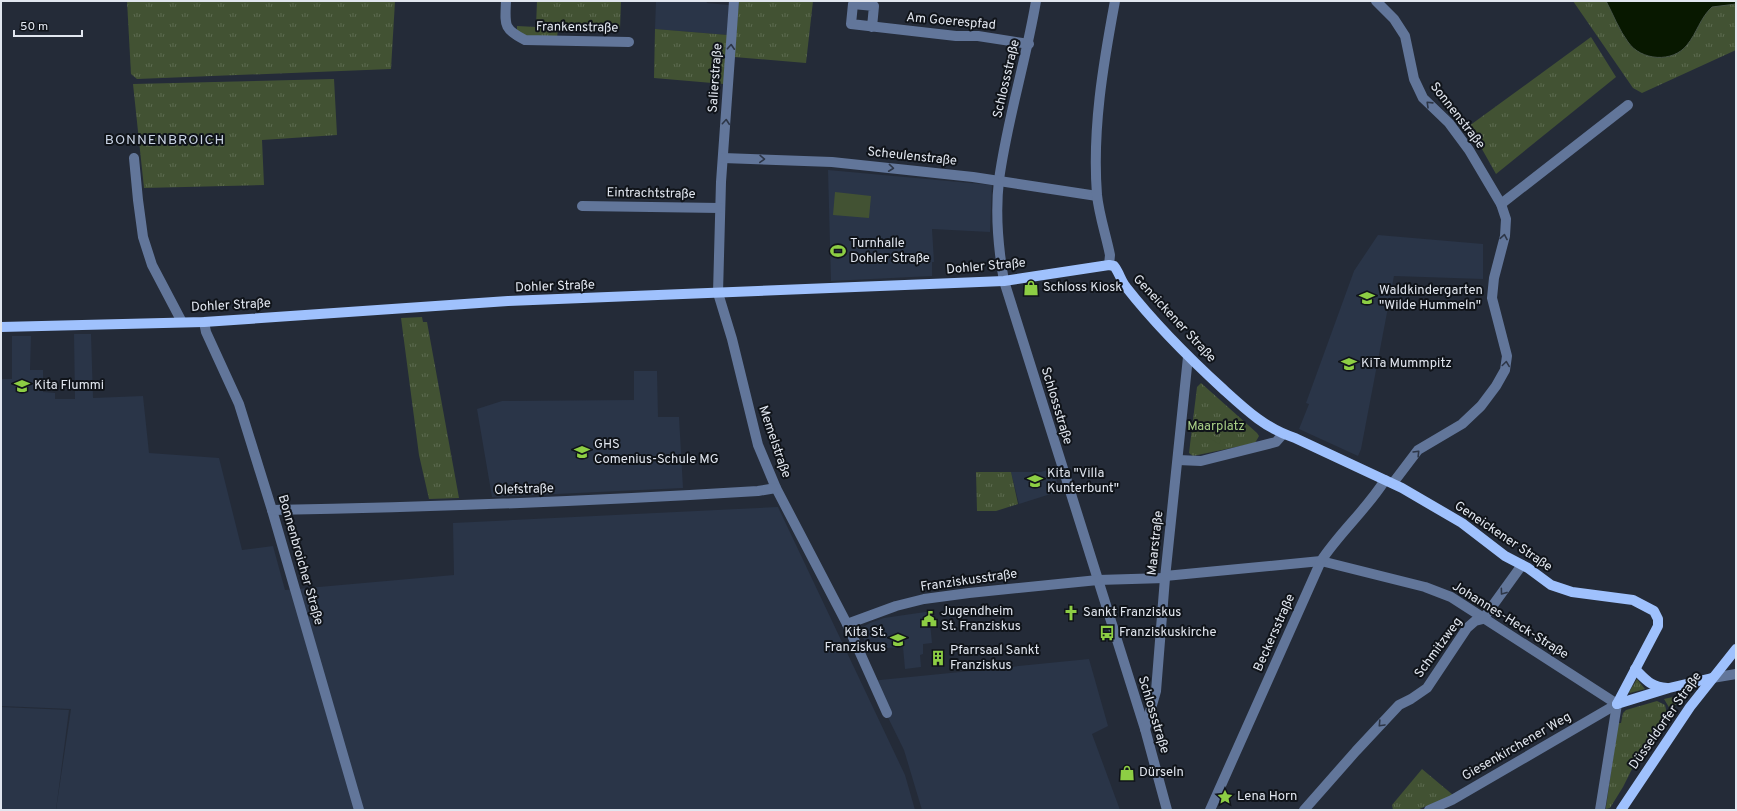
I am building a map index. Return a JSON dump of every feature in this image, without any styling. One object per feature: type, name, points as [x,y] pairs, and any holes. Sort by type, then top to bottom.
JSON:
[{"type":"main road","name":"Dohler Straße","points":[[1,327],[204,322],[501,302],[1004,280],[1109,265]]},
{"type":"main road","name":"Geneickener Straße","points":[[1109,265],[1114,266],[1125,286],[1188,357],[1253,416],[1283,434],[1296,438],[1389,482],[1462,524],[1505,556],[1522,565],[1551,585],[1572,592],[1633,600],[1654,611],[1658,619],[1658,626],[1617,704]]},
{"type":"main road","name":"Düsseldorfer Straße","points":[[1621,810],[1685,714],[1712,678],[1736,650]]},
{"type":"main road","points":[[1635,669],[1647,682],[1656,688],[1669,688]]},
{"type":"main road","points":[[1617,704],[1669,688],[1712,678]]},
{"type":"street","name":"Frankenstraße","points":[[506,1],[505,20],[511,34],[525,40],[629,42]]},
{"type":"street","name":"Salierstraße","points":[[723,158],[734,1]]},
{"type":"street","name":"Schlossstraße","points":[[1036,1],[1029,44],[1004,147],[999,181],[997,222],[999,250],[1004,280],[1145,729],[1167,810]]},
{"type":"street","points":[[1109,265],[1110,255],[1097,196],[1096,155],[1104,61],[1115,1]]},
{"type":"street","name":"Sonnenstraße","points":[[1376,1],[1394,19],[1405,36],[1414,79],[1423,98],[1449,123],[1469,150],[1501,204],[1506,219],[1505,236],[1494,278],[1492,298],[1507,356],[1505,370],[1496,386],[1462,424],[1418,450],[1389,482]]},
{"type":"street","name":"Am Goerespfad","points":[[872,27],[956,36],[978,36],[1029,44]]},
{"type":"street","points":[[1501,204],[1628,105]]},
{"type":"street","points":[[134,158],[143,237],[152,265],[182,322]]},
{"type":"street","name":"Scheulenstraße","points":[[723,158],[832,162],[999,181],[1097,196]]},
{"type":"street","name":"Memelstraße","points":[[723,158],[718,292],[732,339],[758,445],[776,488],[847,624],[887,713]]},
{"type":"street","name":"Eintrachtstraße","points":[[582,206],[720,208]]},
{"type":"street","name":"Bonnenbroicher Straße","points":[[204,322],[206,332],[239,404],[272,510],[359,810]]},
{"type":"street","name":"Maarstraße","points":[[1145,729],[1156,691],[1165,577],[1188,357]]},
{"type":"street","points":[[1178,460],[1201,461],[1276,442],[1283,434]]},
{"type":"street","name":"Beckersstraße","points":[[1210,810],[1321,561],[1330,547],[1374,496],[1389,482]]},
{"type":"street","name":"Olefstraße","points":[[272,510],[431,507],[624,500],[758,491],[776,488]]},
{"type":"street","name":"Johannes-Heck-Straße","points":[[1098,580],[1165,577],[1321,561],[1425,587],[1451,597],[1617,704]]},
{"type":"street","name":"Schmitzweg","points":[[1304,810],[1356,751],[1399,706],[1427,688],[1467,628],[1475,621],[1483,619],[1522,565]]},
{"type":"street","name":"Franziskusstraße","points":[[847,624],[896,606],[924,599],[1098,580]]},
{"type":"street","points":[[1712,678],[1736,674]]},
{"type":"street","name":"Giesenkirchener Weg","points":[[1428,810],[1452,800],[1617,704]]},
{"type":"street","name":"Geneickener Straße","points":[[1600,810],[1617,704]]},
{"type":"shaded area","points":[[656,1],[706,1],[707,3],[729,5],[728,35],[655,29]]},
{"type":"shaded area","points":[[1606,1],[1736,1],[1736,4],[1712,7],[1704,16],[1687,45],[1681,51],[1666,57],[1657,57],[1641,53],[1628,42]]},
{"type":"shaded area","points":[[828,170],[992,185],[990,232],[932,229],[934,262],[932,262],[932,276],[831,281]]},
{"type":"shaded area","points":[[1378,235],[1483,244],[1483,279],[1394,276],[1361,449],[1358,456],[1299,429],[1309,404],[1306,403],[1354,271]]},
{"type":"shaded area","points":[[74,334],[91,334],[93,398],[143,396],[149,453],[219,458],[242,550],[273,546],[285,590],[454,575],[453,523],[778,507],[905,775],[915,810],[56,810],[71,709],[1,706],[1,379],[12,379],[12,336],[31,336],[30,370],[43,370],[43,392],[55,393],[55,399],[75,399]]},
{"type":"shaded area","name":"GHS Comenius-Schule MG","points":[[634,371],[657,371],[658,417],[679,417],[683,488],[492,497],[477,409],[502,401],[634,400]]},
{"type":"shaded area","name":"Kita \"Villa Kunterbunt\"","points":[[1053,468],[1060,491],[1019,504],[1011,472],[1041,472]]},
{"type":"shaded area","name":"Kita St. Franziskus","points":[[932,611],[934,623],[930,623],[932,643],[923,644],[923,654],[920,655],[921,667],[905,669],[903,647],[869,649],[863,638],[863,627],[870,623],[884,618]]},
{"type":"shaded area","points":[[1089,659],[1108,726],[1092,734],[1120,810],[922,810],[904,750],[870,681]]},
{"type":"shaded area","points":[[1,707],[69,710],[56,810],[1,810]]},
{"type":"green space","points":[[127,1],[395,1],[391,69],[137,79],[131,74]]},
{"type":"green space","points":[[537,1],[621,1],[620,29],[558,28],[557,38],[528,37],[517,33],[517,26],[536,27]]},
{"type":"green space","points":[[739,1],[813,1],[806,63],[734,57]]},
{"type":"green space","points":[[1573,1],[1606,1],[1628,42],[1641,53],[1657,57],[1674,55],[1681,51],[1687,45],[1704,16],[1712,7],[1736,4],[1736,50],[1642,93],[1633,88]]},
{"type":"green space","points":[[655,29],[728,35],[724,84],[654,78]]},
{"type":"green space","points":[[1591,37],[1616,77],[1496,174],[1469,126]]},
{"type":"green space","points":[[334,79],[337,135],[262,140],[264,185],[144,188],[133,84]]},
{"type":"green space","points":[[835,192],[871,196],[869,218],[833,215]]},
{"type":"green space","points":[[422,317],[423,322],[427,322],[459,498],[429,499],[419,455],[401,318]]},
{"type":"green space","name":"Maarplatz","points":[[1201,383],[1257,433],[1259,436],[1255,443],[1193,456],[1189,453],[1197,387]]},
{"type":"green space","points":[[1207,432],[1221,440],[1219,444],[1205,435]]},
{"type":"green space","points":[[976,472],[1011,472],[1018,504],[996,511],[977,511]]},
{"type":"green space","points":[[1637,679],[1645,689],[1630,693],[1629,692]]},
{"type":"green space","points":[[1677,696],[1680,698],[1680,701],[1670,709],[1664,699]]},
{"type":"green space","points":[[1657,701],[1665,705],[1667,714],[1640,756],[1637,754],[1633,762],[1635,763],[1623,787],[1610,808],[1606,809],[1618,723],[1621,723],[1623,713],[1626,710]]},
{"type":"green space","points":[[1422,769],[1453,795],[1417,810],[1393,810],[1392,805]]},
{"type":"place","name":"Turnhalle Dohler Straße","points":[[838,251]]},
{"type":"place","name":"Schloss Kiosk","points":[[1031,288]]},
{"type":"place","name":"Waldkindergarten \"Wilde Hummeln\"","points":[[1367,298]]},
{"type":"place","name":"KiTa Mummpitz","points":[[1349,364]]},
{"type":"place","name":"Kita Flummi","points":[[22,386]]},
{"type":"place","name":"GHS Comenius-Schule MG","points":[[582,452]]},
{"type":"place","name":"Kita \"Villa Kunterbunt\"","points":[[1035,481]]},
{"type":"place","name":"Sankt Franziskus","points":[[1071,613]]},
{"type":"place","name":"Jugendheim St. Franziskus","points":[[929,619]]},
{"type":"place","name":"Franziskuskirche","points":[[1107,633]]},
{"type":"place","name":"Kita St. Franziskus","points":[[898,640]]},
{"type":"place","name":"Pfarrsaal Sankt Franziskus","points":[[938,658]]},
{"type":"place","name":"Dürseln","points":[[1127,773]]},
{"type":"place","name":"Lena Horn","points":[[1225,797]]},
{"type":"district","name":"BONNENBROICH","points":[[165,140]]}]
